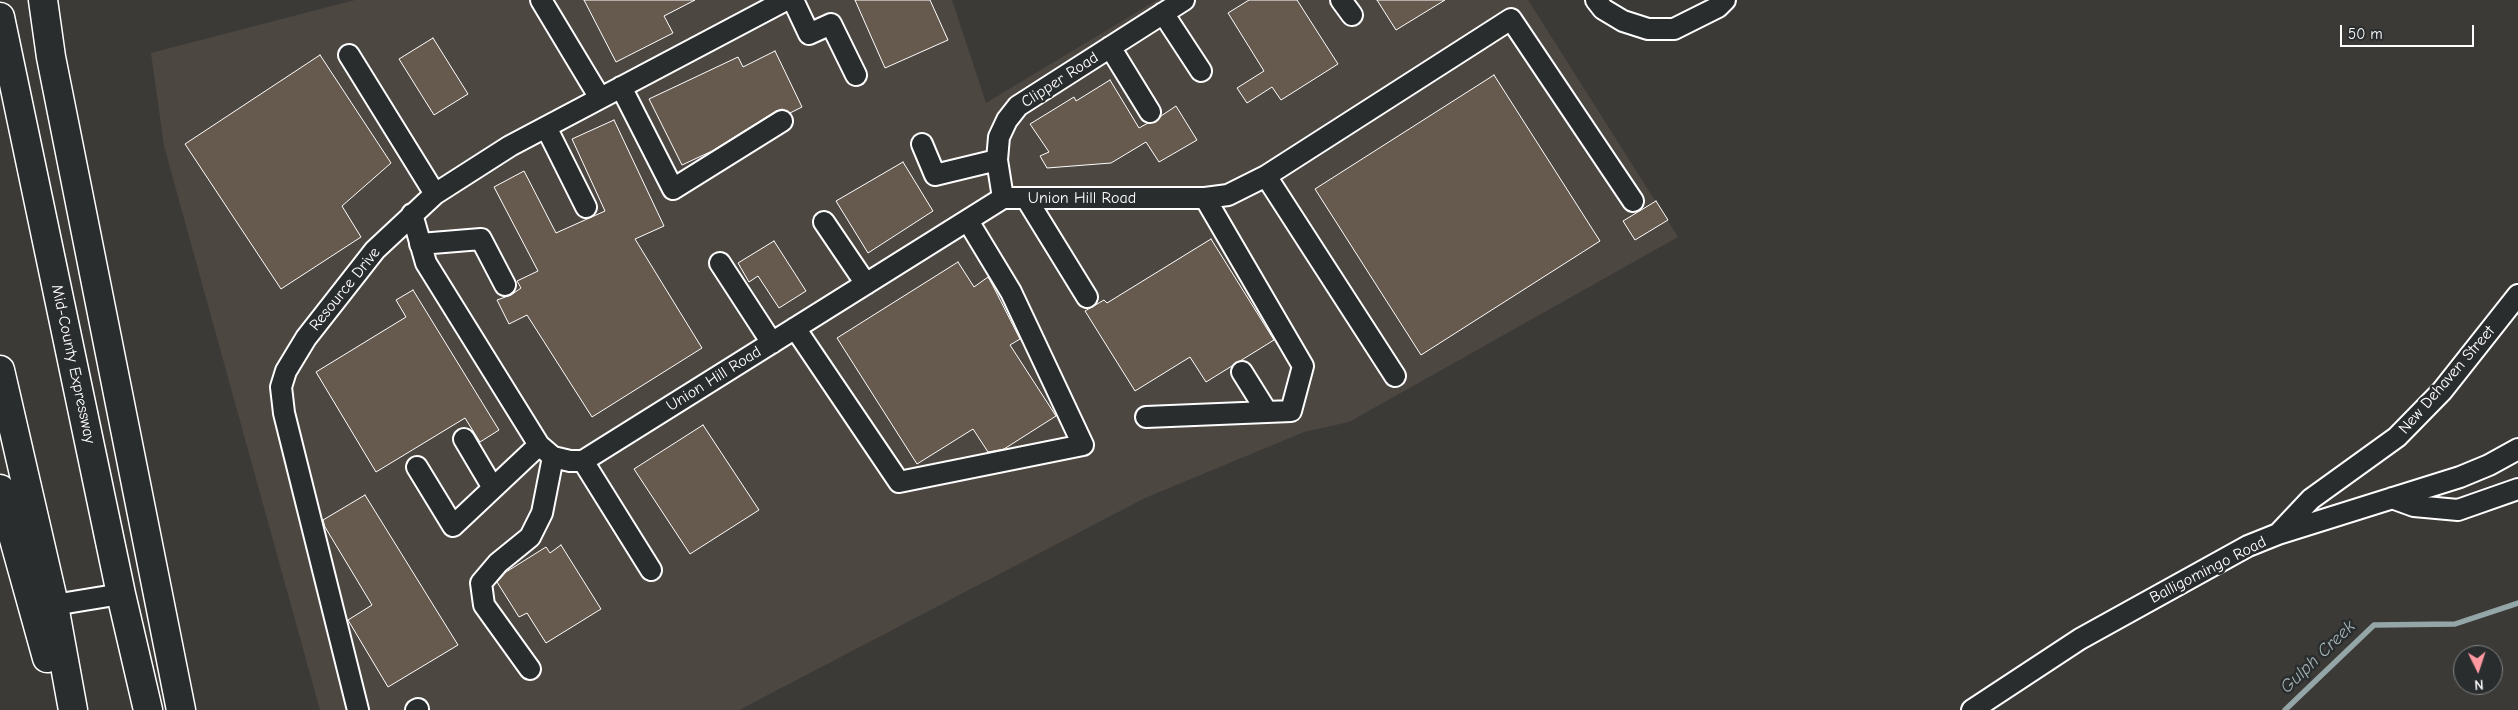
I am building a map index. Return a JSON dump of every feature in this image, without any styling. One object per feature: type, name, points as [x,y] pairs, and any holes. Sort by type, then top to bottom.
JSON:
[{"type":"highway","points":[[43,0],[51,57],[181,710]]},
{"type":"highway","name":"Mid-County Expressway","points":[[2,25],[121,594],[148,710]]},
{"type":"highway","points":[[0,370],[54,605],[73,710]]},
{"type":"highway","points":[[0,489],[62,710]]},
{"type":"street","points":[[541,0],[600,98]]},
{"type":"street","points":[[650,570],[583,460],[570,462],[546,451],[426,263],[412,214],[435,194],[510,146],[786,0]]},
{"type":"street","points":[[793,0],[809,34],[831,24],[856,75]]},
{"type":"street","name":"Clipper Road","points":[[1003,198],[997,160],[1000,137],[1007,120],[1018,106],[1184,0]]},
{"type":"street","points":[[1596,0],[1604,9],[1622,21],[1648,29],[1674,29],[1718,7],[1725,0]]},
{"type":"street","points":[[1163,13],[1202,71]]},
{"type":"street","name":"Union Hill Road","points":[[583,460],[1003,198],[1205,198],[1228,195],[1266,176],[1511,19],[1633,201]]},
{"type":"street","points":[[1110,47],[1150,112]]},
{"type":"street","points":[[350,55],[435,194]]},
{"type":"street","points":[[621,87],[673,189],[782,121]]},
{"type":"street","points":[[546,127],[586,207]]},
{"type":"street","points":[[922,144],[936,175],[997,160]]},
{"type":"street","points":[[1266,176],[1395,376]]},
{"type":"street","points":[[1026,198],[1087,297]]},
{"type":"street","points":[[1146,417],[1292,411],[1303,366],[1205,198]]},
{"type":"street","name":"Resource Drive","points":[[358,710],[284,413],[281,388],[286,371],[306,338],[375,250],[412,214]]},
{"type":"street","points":[[795,328],[899,482],[1083,445],[1011,292],[968,220]]},
{"type":"street","points":[[824,222],[866,284]]},
{"type":"street","points":[[420,244],[481,240],[506,285]]},
{"type":"street","points":[[720,264],[772,343]]},
{"type":"street","name":"New Dehaven Street","points":[[2278,534],[2310,499],[2397,437],[2442,391],[2518,295]]},
{"type":"street","points":[[1242,372],[1267,412]]},
{"type":"street","points":[[464,439],[493,488]]},
{"type":"street","name":"Balligomingo Road","points":[[1972,710],[2080,639],[2217,561],[2278,534],[2460,477],[2489,465],[2518,449]]},
{"type":"street","points":[[417,467],[454,526],[493,488],[546,451]]},
{"type":"street","points":[[530,669],[484,605],[481,583],[498,563],[530,537],[542,513],[546,451]]},
{"type":"street","points":[[2392,498],[2414,506],[2458,510],[2518,489]]},
{"type":"street","points":[[54,605],[121,594]]},
{"type":"shaded area","points":[[355,0],[952,0],[986,103],[1157,0],[1528,0],[1678,237],[1349,422],[1304,432],[1145,498],[739,710],[320,710],[164,146],[151,53]]},
{"type":"building","points":[[584,0],[695,0],[664,16],[673,33],[616,62]]},
{"type":"building","points":[[855,0],[930,0],[948,40],[885,68]]},
{"type":"building","points":[[1249,0],[1297,0],[1338,64],[1281,100],[1272,87],[1247,103],[1237,88],[1264,71],[1228,13]]},
{"type":"building","points":[[1377,0],[1445,0],[1396,30]]},
{"type":"building","points":[[433,38],[468,94],[434,115],[399,59]]},
{"type":"building","points":[[775,51],[802,107],[790,113],[782,109],[776,111],[712,151],[682,165],[649,99],[738,57],[743,67]]},
{"type":"building","points":[[320,55],[391,163],[342,206],[361,237],[281,289],[185,144]]},
{"type":"building","points":[[1494,75],[1600,241],[1421,355],[1315,189]]},
{"type":"building","points":[[1110,80],[1139,128],[1148,123],[1156,122],[1161,116],[1176,106],[1197,140],[1159,162],[1146,142],[1111,163],[1047,168],[1040,156],[1049,152],[1030,124],[1074,97],[1076,101]]},
{"type":"building","points":[[614,120],[664,226],[635,239],[702,348],[592,417],[527,315],[509,324],[497,300],[511,295],[521,288],[517,281],[538,271],[494,187],[524,171],[556,233],[605,211],[572,139]]},
{"type":"building","points":[[903,162],[933,211],[868,253],[836,201]]},
{"type":"building","points":[[1656,201],[1668,220],[1635,240],[1623,221]]},
{"type":"building","points":[[1211,239],[1274,340],[1206,382],[1190,357],[1135,391],[1085,311],[1104,300],[1107,303]]},
{"type":"building","points":[[774,241],[806,291],[779,308],[758,276],[749,282],[738,263]]},
{"type":"building","points":[[958,262],[974,287],[988,277],[1020,339],[1010,345],[1056,416],[1004,449],[988,452],[973,429],[917,464],[837,338]]},
{"type":"building","points":[[413,290],[499,430],[480,442],[465,418],[376,472],[316,372],[406,317],[396,300]]},
{"type":"building","points":[[703,425],[759,510],[690,554],[634,469]]},
{"type":"building","points":[[365,495],[458,645],[388,687],[348,620],[372,605],[325,527],[323,520]]},
{"type":"building","points":[[561,545],[601,609],[546,643],[527,613],[519,617],[497,582],[506,572],[546,547],[550,553]]},
{"type":"waterway","name":"Gulph Creek","points":[[2285,710],[2374,625],[2455,624],[2518,603]]}]
